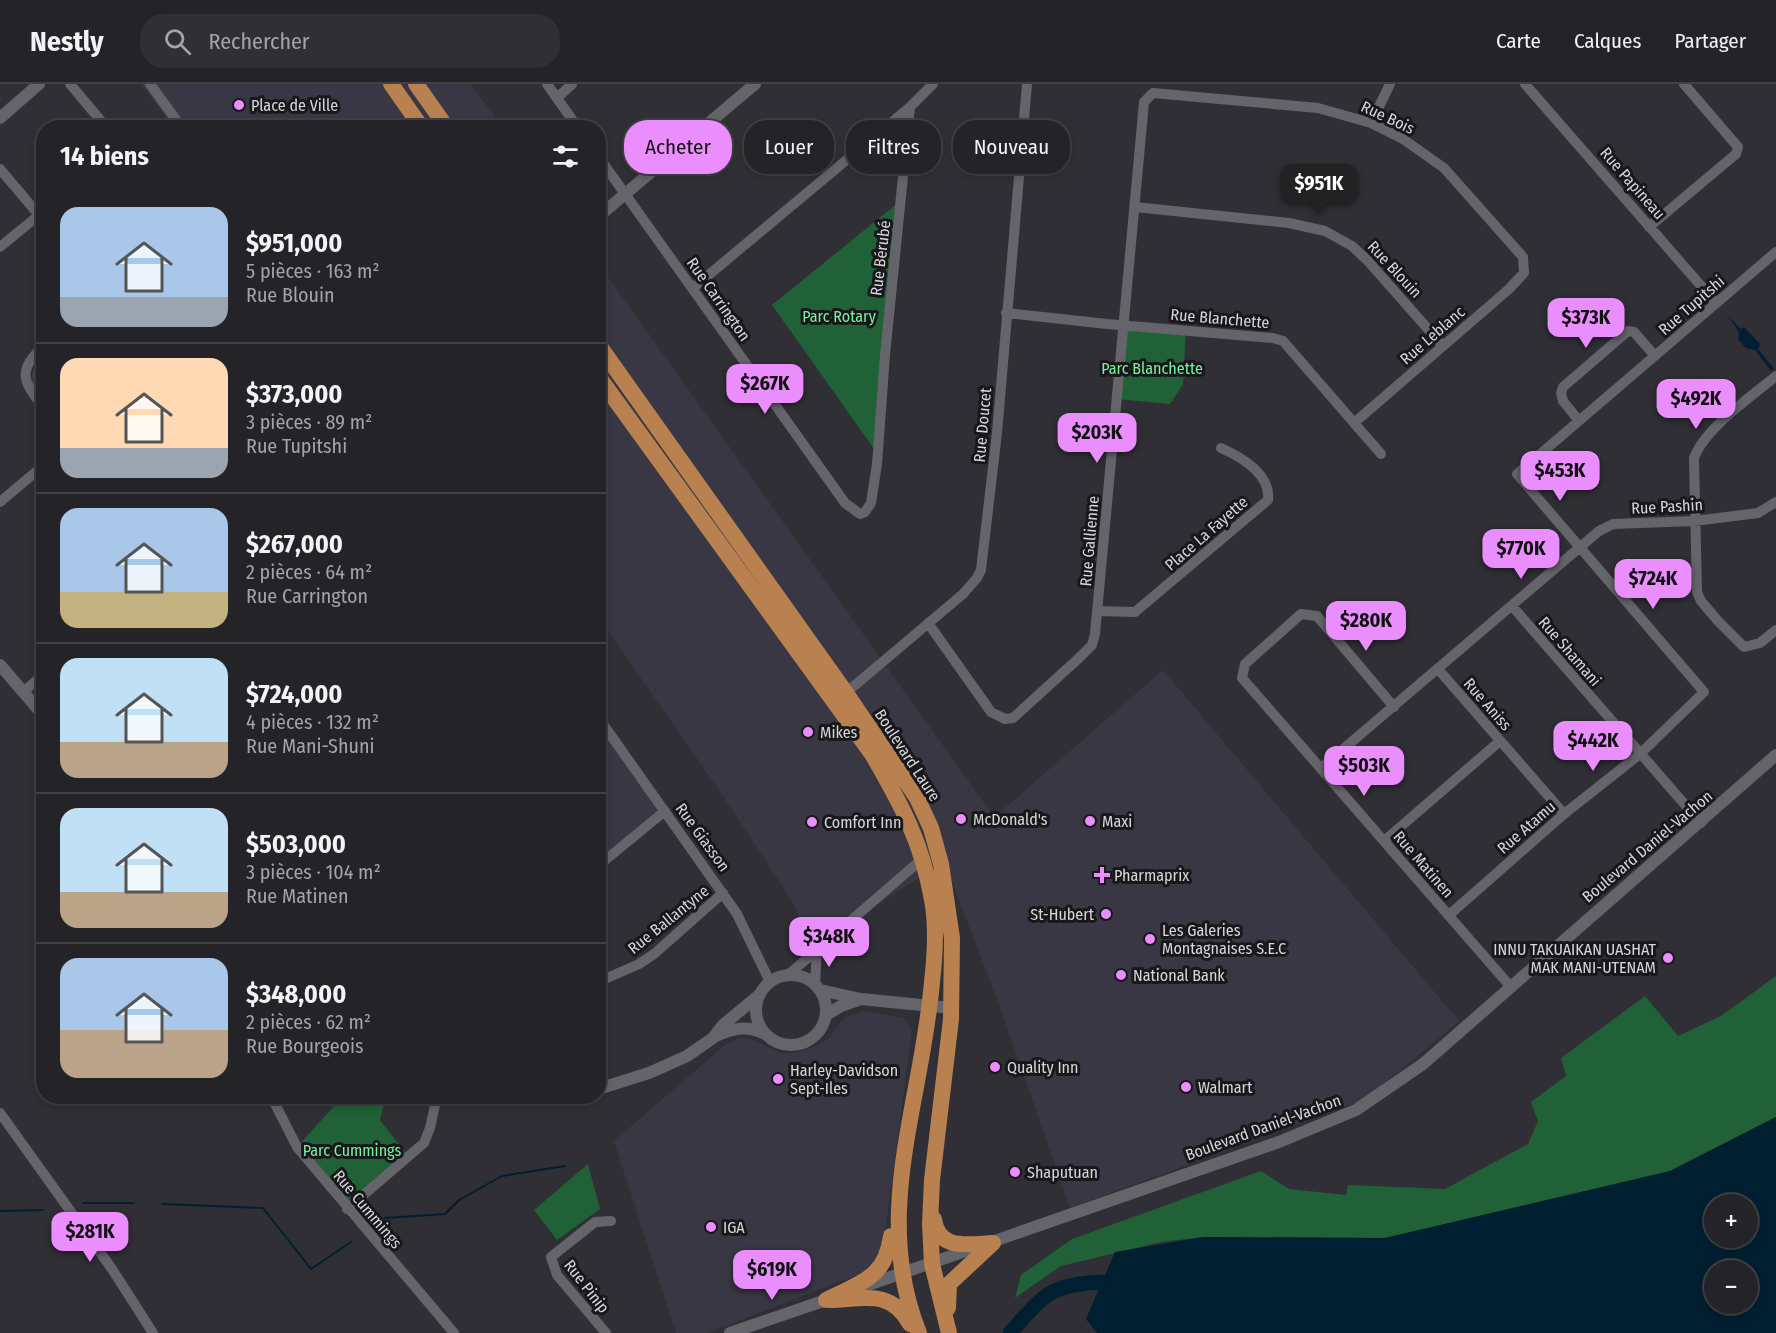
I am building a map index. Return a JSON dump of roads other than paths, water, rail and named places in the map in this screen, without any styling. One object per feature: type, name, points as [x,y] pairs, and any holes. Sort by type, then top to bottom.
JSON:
[{"type":"highway","points":[[391,84],[416,120]]},
{"type":"highway","points":[[416,84],[441,120]]},
{"type":"highway","name":"Boulevard Laure","points":[[606,355],[840,698],[907,814],[922,859],[932,902],[934,959],[930,1006],[901,1171],[898,1203],[898,1242],[902,1274],[917,1333]]},
{"type":"highway","name":"Boulevard Laure","points":[[606,386],[917,798],[931,828],[941,864],[952,938],[951,1008],[932,1180],[932,1264],[950,1333]]},
{"type":"highway","points":[[932,1180],[935,1223],[939,1236],[957,1245],[993,1243]]},
{"type":"highway","points":[[826,1300],[866,1280],[881,1268],[888,1254],[898,1203]]},
{"type":"highway","points":[[950,1333],[946,1297],[949,1284],[993,1243]]},
{"type":"highway","points":[[826,1300],[881,1299],[893,1302],[917,1333]]},
{"type":"street","points":[[0,118],[39,84]]},
{"type":"street","points":[[70,84],[100,120]]},
{"type":"street","points":[[150,84],[176,120]]},
{"type":"street","points":[[547,84],[572,120]]},
{"type":"street","points":[[556,98],[572,84]]},
{"type":"street","points":[[606,210],[755,84]]},
{"type":"street","points":[[693,288],[910,107],[933,84]]},
{"type":"street","name":"Rue Doucet","points":[[840,698],[963,594],[981,570],[997,433],[1027,84]]},
{"type":"street","points":[[1371,123],[1390,84]]},
{"type":"street","name":"Rue Papineau","points":[[1525,84],[1716,303]]},
{"type":"street","points":[[1649,227],[1736,154],[1736,144],[1684,84]]},
{"type":"street","name":"Rue Bois","points":[[1150,96],[1163,93],[1318,108],[1371,123],[1413,145],[1444,168],[1523,257],[1524,267]]},
{"type":"street","name":"Rue Gallienne","points":[[928,623],[991,712],[1005,719],[1013,718],[1092,645],[1125,325],[1144,102],[1150,96]]},
{"type":"street","name":"Rue Bérubé","points":[[860,514],[865,512],[871,503],[877,464],[886,345],[910,107]]},
{"type":"street","name":"Rue Carrington","points":[[606,167],[845,503],[860,514]]},
{"type":"street","points":[[0,169],[36,212]]},
{"type":"street","name":"Rue Blouin","points":[[1135,207],[1279,222],[1325,231],[1352,246],[1367,260],[1443,346]]},
{"type":"street","points":[[0,247],[36,222]]},
{"type":"street","name":"Rue Tupitshi","points":[[1581,548],[1517,474],[1776,252]]},
{"type":"street","name":"Rue Leblanc","points":[[1354,423],[1509,289],[1524,273],[1524,267]]},
{"type":"street","name":"Rue Blanchette","points":[[1006,312],[1274,338],[1283,341],[1381,454]]},
{"type":"street","points":[[1579,421],[1563,401],[1561,393],[1563,387],[1628,331],[1634,332],[1655,356]]},
{"type":"street","points":[[36,354],[29,361],[25,373],[28,388],[36,398]]},
{"type":"street","points":[[606,372],[614,366]]},
{"type":"street","points":[[1776,376],[1724,420],[1697,450],[1694,458],[1696,580],[1701,601],[1744,646],[1760,643],[1776,630]]},
{"type":"street","name":"Place La Fayette","points":[[1097,611],[1135,612],[1268,500],[1269,492],[1261,476],[1238,456],[1221,448]]},
{"type":"street","points":[[0,502],[36,472]]},
{"type":"street","name":"Rue Pashin","points":[[1321,768],[1599,531],[1613,524],[1694,521],[1758,513],[1776,502]]},
{"type":"street","name":"Rue Atamu","points":[[1449,915],[1564,814],[1640,754],[1704,692],[1581,548]]},
{"type":"street","name":"Rue Shamani","points":[[1512,606],[1701,823]]},
{"type":"street","name":"Rue Matinen","points":[[1394,707],[1317,616],[1301,614],[1245,664],[1242,678],[1510,986]]},
{"type":"street","points":[[0,665],[36,707]]},
{"type":"street","name":"Rue Aniss","points":[[1438,669],[1564,814]]},
{"type":"street","points":[[23,692],[36,681]]},
{"type":"street","name":"Rue Giasson","points":[[606,728],[723,893],[754,946],[770,982]]},
{"type":"street","points":[[1384,841],[1500,741]]},
{"type":"street","name":"Boulevard Daniel-Vachon","points":[[730,1333],[1279,1142],[1356,1110],[1423,1064],[1776,755]]},
{"type":"street","points":[[606,859],[665,811]]},
{"type":"street","points":[[713,1038],[723,1025],[759,995],[770,982],[788,975],[922,859]]},
{"type":"street","name":"Rue Ballantyne","points":[[606,978],[647,959],[723,893]]},
{"type":"street","points":[[606,1086],[664,1067],[687,1056],[713,1038],[741,1028],[753,1027],[786,1044],[807,1041],[816,1034],[826,1015],[826,1006],[818,987],[818,949]]},
{"type":"street","points":[[788,975],[807,979],[818,987],[861,999],[951,1008]]},
{"type":"street","points":[[759,995],[757,1016],[767,1034]]},
{"type":"street","points":[[826,1015],[841,1006],[861,999]]},
{"type":"street","name":"Rue Cummings","points":[[275,1104],[297,1147],[454,1333]]},
{"type":"street","points":[[347,1209],[423,1143],[430,1128],[435,1104]]},
{"type":"street","points":[[0,1113],[112,1269],[153,1333]]},
{"type":"street","name":"Rue Pinip","points":[[606,1333],[557,1275],[551,1257],[595,1222],[611,1221]]},
{"type":"water","points":[[1728,316],[1741,329],[1744,327],[1760,344],[1758,349],[1774,369],[1771,371],[1755,350],[1746,348],[1738,339],[1739,332]]},
{"type":"water","points":[[1776,1117],[1776,1333],[1097,1333],[1086,1319],[1115,1252],[1204,1237],[1385,1238],[1670,1171]]},
{"type":"waterway","points":[[385,1218],[445,1214],[459,1200],[502,1176],[565,1166]]},
{"type":"waterway","points":[[83,1203],[134,1203]]},
{"type":"waterway","points":[[162,1204],[263,1208],[311,1269],[351,1242]]},
{"type":"waterway","points":[[0,1211],[43,1210]]},
{"type":"waterway","points":[[1010,1333],[1049,1294],[1070,1286],[1102,1282]]},
{"type":"place","name":"Place de Ville","points":[[239,105]]},
{"type":"place","name":"Mikes","points":[[808,732]]},
{"type":"place","name":"McDonald's","points":[[961,819]]},
{"type":"place","name":"Maxi","points":[[1090,821]]},
{"type":"place","name":"Comfort Inn","points":[[812,822]]},
{"type":"place","name":"Pharmaprix","points":[[1102,875]]},
{"type":"place","name":"St-Hubert","points":[[1106,914]]},
{"type":"place","name":"Les Galeries Montagnaises S.E.C","points":[[1150,939]]},
{"type":"place","name":"INNU TAKUAIKAN UASHAT MAK MANI-UTENAM","points":[[1668,958]]},
{"type":"place","name":"National Bank","points":[[1121,975]]},
{"type":"place","name":"Quality Inn","points":[[995,1067]]},
{"type":"place","name":"Harley-Davidson Sept-Iles","points":[[778,1079]]},
{"type":"place","name":"Walmart","points":[[1186,1087]]},
{"type":"place","name":"Shaputuan","points":[[1015,1172]]},
{"type":"place","name":"IGA","points":[[711,1227]]},
{"type":"park label","name":"Parc Rotary","points":[[839,316]]},
{"type":"park label","name":"Parc Blanchette","points":[[1152,368]]},
{"type":"park label","name":"Parc Cummings","points":[[352,1150]]}]
